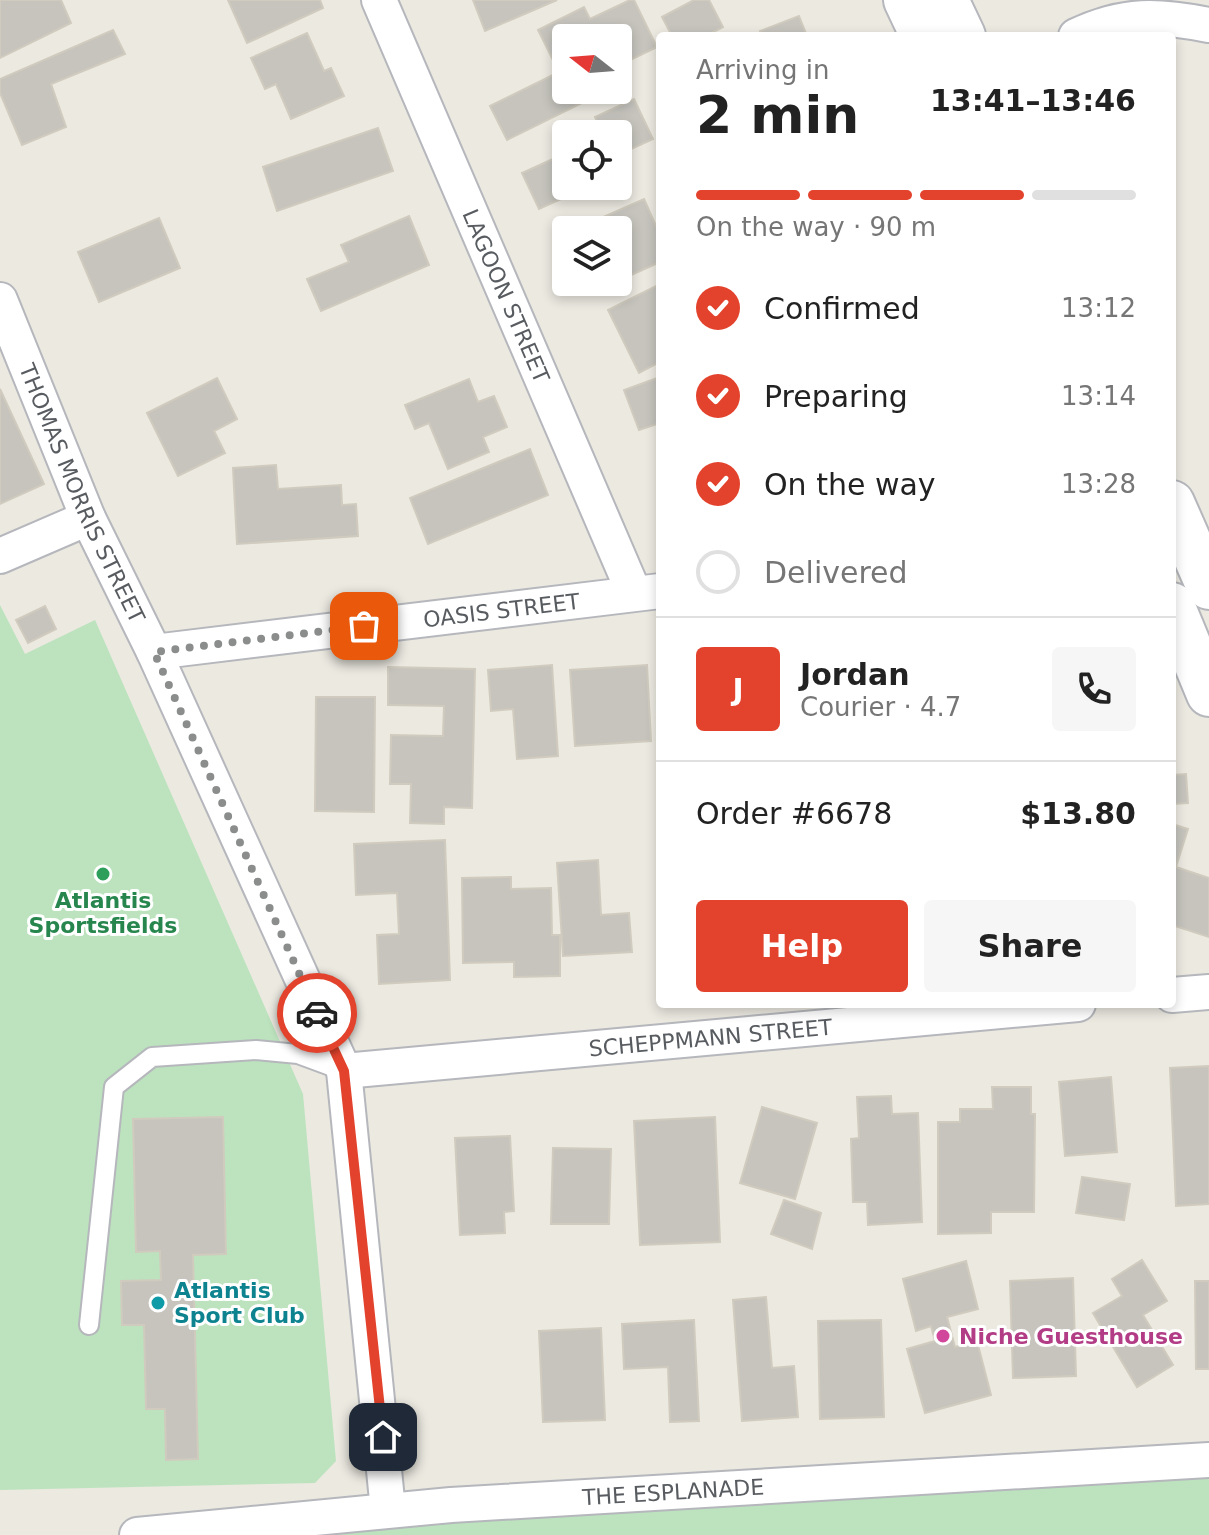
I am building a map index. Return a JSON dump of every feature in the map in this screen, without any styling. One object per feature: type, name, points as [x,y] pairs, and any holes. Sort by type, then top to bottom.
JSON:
[{"type":"street","name":"LAGOON STREET","points":[[379,0],[647,592]]},
{"type":"street","points":[[906,0],[921,32]]},
{"type":"street","points":[[946,0],[961,32]]},
{"type":"street","points":[[1085,32],[1098,26],[1162,15],[1209,25]]},
{"type":"street","name":"THOMAS MORRIS STREET","points":[[0,300],[88,518],[154,652],[344,1071],[388,1510]]},
{"type":"street","points":[[0,556],[88,518]]},
{"type":"street","points":[[1176,520],[1182,546],[1209,587]]},
{"type":"street","name":"OASIS STREET","points":[[154,652],[647,592]]},
{"type":"street","points":[[1176,615],[1209,694]]},
{"type":"street","points":[[1176,995],[1209,992]]},
{"type":"street","name":"SCHEPPMANN STREET","points":[[344,1071],[1034,1008]]},
{"type":"street","name":"THE ESPLANADE","points":[[137,1535],[388,1510],[1209,1460]]},
{"type":"lane","points":[[89,1325],[114,1087],[152,1057],[256,1050],[298,1054],[344,1071]]},
{"type":"green space","name":"Atlantis Sportsfields","points":[[0,605],[25,654],[95,620],[303,1094],[336,1461],[315,1483],[0,1490]]},
{"type":"green space","points":[[1209,1461],[1209,1535],[268,1535]]},
{"type":"building","points":[[0,0],[61,0],[71,23],[0,58]]},
{"type":"building","points":[[228,0],[320,0],[323,8],[247,43]]},
{"type":"building","points":[[473,0],[557,0],[485,31]]},
{"type":"building","points":[[634,0],[656,47],[632,59],[632,24],[552,24],[552,58],[538,30],[584,7],[590,19]]},
{"type":"building","points":[[694,0],[709,0],[723,27],[714,32],[670,32],[662,17]]},
{"type":"building","points":[[799,16],[805,32],[760,32]]},
{"type":"building","points":[[113,30],[125,54],[51,84],[66,127],[22,145],[0,93],[0,79]]},
{"type":"building","points":[[307,33],[324,71],[331,68],[344,96],[291,119],[276,84],[265,89],[251,58]]},
{"type":"building","points":[[552,75],[552,104],[580,104],[507,140],[490,106]]},
{"type":"building","points":[[632,100],[653,139],[632,149],[632,120],[596,120],[595,117],[623,104],[632,104]]},
{"type":"building","points":[[378,128],[393,171],[277,211],[263,167]]},
{"type":"building","points":[[552,159],[552,200],[559,200],[539,209],[522,173]]},
{"type":"building","points":[[644,199],[656,226],[656,264],[632,275],[632,216],[606,216]]},
{"type":"building","points":[[409,216],[429,265],[321,311],[307,279],[349,262],[341,245]]},
{"type":"building","points":[[159,218],[180,268],[99,302],[78,252]]},
{"type":"building","points":[[656,286],[656,364],[639,373],[608,310]]},
{"type":"building","points":[[217,378],[237,419],[214,431],[225,453],[178,476],[147,413]]},
{"type":"building","points":[[656,378],[656,424],[639,430],[624,390]]},
{"type":"building","points":[[469,379],[478,402],[494,396],[507,427],[483,437],[489,452],[448,469],[429,423],[415,429],[405,405]]},
{"type":"building","points":[[0,389],[44,484],[0,504]]},
{"type":"building","points":[[530,449],[548,495],[428,544],[410,498]]},
{"type":"building","points":[[276,465],[278,489],[341,485],[342,505],[356,504],[358,536],[237,544],[233,468]]},
{"type":"building","points":[[45,606],[56,629],[28,643],[16,620]]},
{"type":"building","points":[[552,665],[558,756],[517,759],[513,709],[491,711],[488,670]]},
{"type":"building","points":[[647,665],[651,741],[575,746],[570,670]]},
{"type":"building","points":[[388,667],[475,669],[472,808],[444,807],[444,824],[410,823],[411,784],[390,784],[391,735],[443,736],[444,706],[388,705]]},
{"type":"building","points":[[316,697],[375,697],[374,812],[315,811]]},
{"type":"building","points":[[1186,774],[1188,803],[1176,804],[1176,775]]},
{"type":"building","points":[[1176,825],[1188,829],[1176,867]]},
{"type":"building","points":[[445,840],[450,980],[379,984],[377,935],[399,934],[397,893],[356,895],[354,844]]},
{"type":"building","points":[[598,860],[601,915],[629,913],[632,952],[563,956],[557,863]]},
{"type":"building","points":[[1176,867],[1209,878],[1209,937],[1176,926]]},
{"type":"building","points":[[511,877],[511,889],[551,888],[552,935],[560,935],[560,976],[514,977],[514,962],[463,963],[462,878]]},
{"type":"building","points":[[1209,1066],[1209,1204],[1176,1206],[1170,1068]]},
{"type":"building","points":[[1111,1077],[1117,1152],[1065,1156],[1059,1082]]},
{"type":"building","points":[[992,1087],[1031,1087],[1031,1114],[1035,1114],[1034,1212],[991,1212],[991,1233],[938,1234],[938,1122],[960,1122],[960,1109],[993,1109]]},
{"type":"building","points":[[891,1096],[892,1114],[918,1113],[922,1222],[868,1225],[867,1202],[853,1202],[851,1139],[859,1138],[857,1097]]},
{"type":"building","points":[[762,1107],[817,1123],[795,1199],[740,1183]]},
{"type":"building","name":"Atlantis Sport Club","points":[[223,1117],[226,1254],[193,1255],[198,1459],[166,1460],[165,1409],[146,1409],[144,1325],[122,1325],[121,1281],[161,1280],[160,1251],[136,1252],[133,1119]]},
{"type":"building","points":[[715,1117],[720,1242],[640,1245],[634,1121]]},
{"type":"building","points":[[510,1136],[514,1211],[504,1212],[505,1233],[460,1235],[455,1138]]},
{"type":"building","points":[[553,1148],[611,1149],[609,1224],[551,1224]]},
{"type":"building","points":[[1082,1177],[1130,1184],[1124,1220],[1076,1213]]},
{"type":"building","points":[[784,1200],[821,1213],[812,1249],[771,1234]]},
{"type":"building","points":[[1142,1260],[1167,1301],[1143,1315],[1173,1365],[1137,1387],[1093,1313],[1122,1296],[1112,1279]]},
{"type":"building","name":"Niche Guesthouse","points":[[966,1261],[978,1309],[947,1317],[955,1347],[977,1341],[991,1395],[925,1413],[907,1349],[935,1341],[931,1326],[916,1331],[903,1279]]},
{"type":"building","points":[[1073,1278],[1076,1376],[1013,1378],[1010,1281]]},
{"type":"building","points":[[1195,1281],[1209,1281],[1209,1369],[1196,1369]]},
{"type":"building","points":[[766,1297],[772,1368],[794,1366],[798,1417],[742,1421],[733,1300]]},
{"type":"building","points":[[694,1320],[699,1421],[670,1422],[668,1367],[624,1369],[622,1324]]},
{"type":"building","points":[[881,1320],[884,1417],[820,1419],[818,1321]]},
{"type":"building","points":[[601,1328],[605,1420],[543,1422],[539,1331]]},
{"type":"way so far","points":[[317,1013],[154,652],[364,626]]},
{"type":"place","name":"Atlantis Sportsfields","points":[[103,874]]},
{"type":"place","name":"Atlantis Sport Club","points":[[158,1303]]},
{"type":"place","name":"Niche Guesthouse","points":[[943,1336]]},
{"type":"route","points":[[317,1013],[344,1071],[383,1437]]}]
